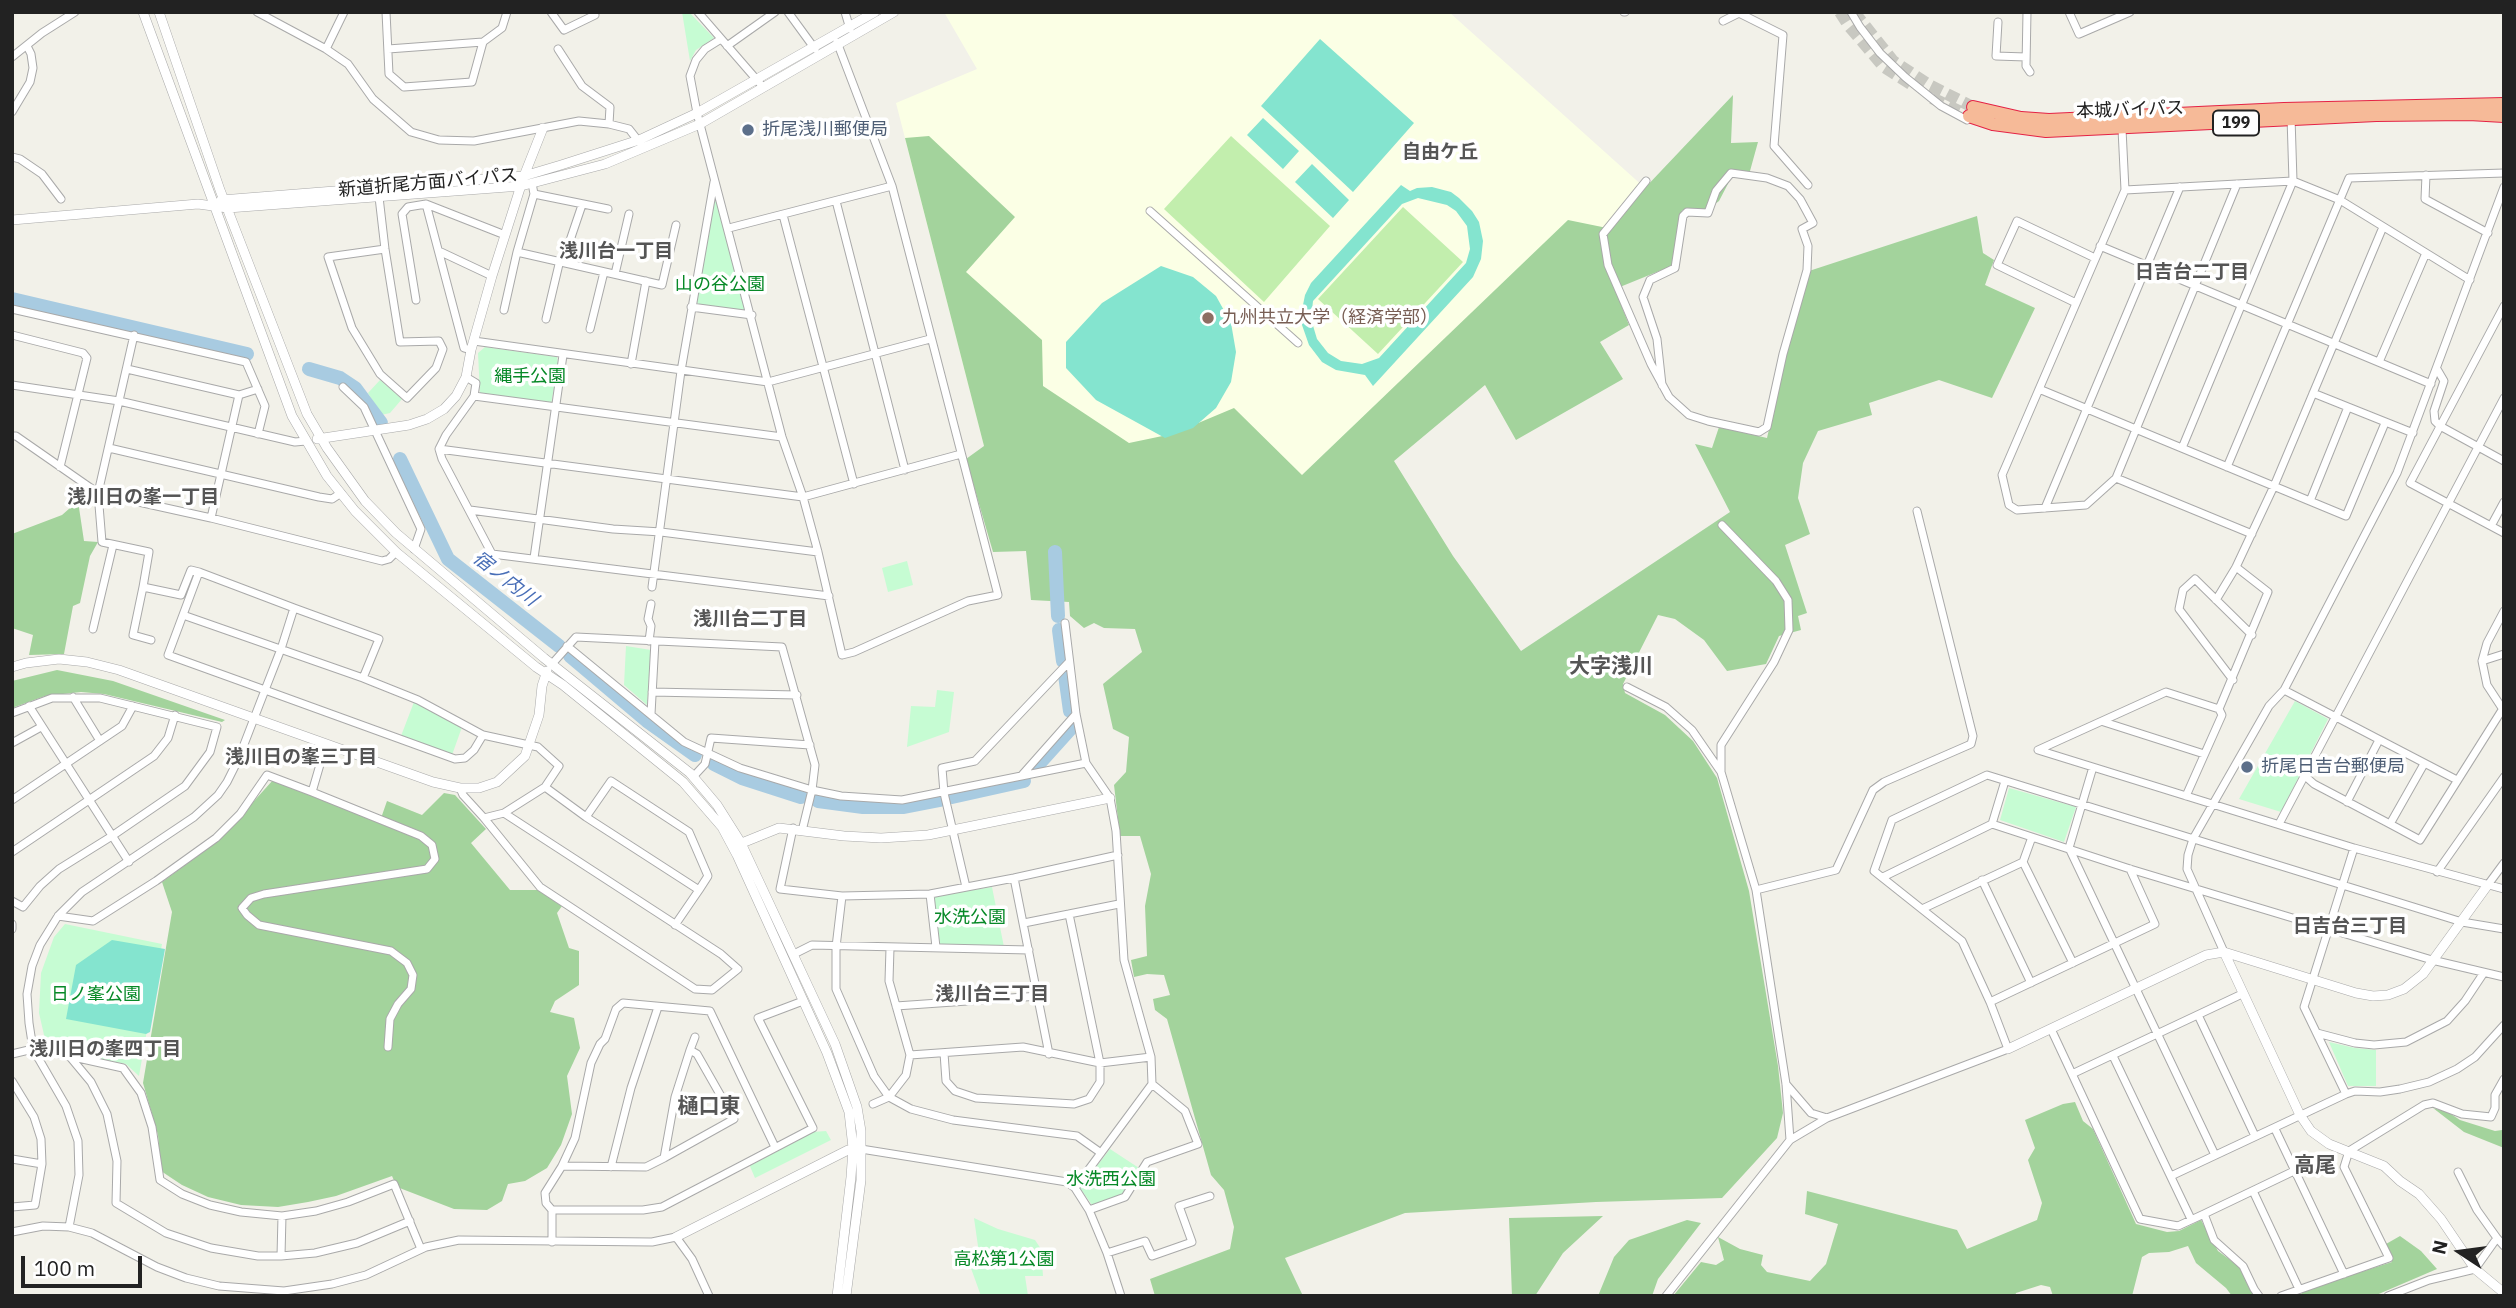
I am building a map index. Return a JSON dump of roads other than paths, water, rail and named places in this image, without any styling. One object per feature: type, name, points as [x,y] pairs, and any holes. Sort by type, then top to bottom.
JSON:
[{"type":"highway","name":"本城バイパス","points":[[1970,115],[1993,124],[2046,131],[2122,129],[2291,115],[2504,104]]},
{"type":"highway","name":"本城バイパス","points":[[1970,115],[2049,120],[2291,115],[2504,116]]},
{"type":"street","points":[[12,57],[75,12]]},
{"type":"street","points":[[143,12],[292,416],[327,476],[375,532],[396,552],[683,782],[737,845],[827,1053],[849,1112],[861,1180],[846,1296]]},
{"type":"street","points":[[159,12],[224,198],[307,414],[320,439],[365,501],[414,549],[552,664],[676,760],[717,805],[794,954],[853,1091],[861,1131],[837,1296]]},
{"type":"street","points":[[257,12],[326,48],[348,64],[373,99],[411,132],[439,140],[474,141],[579,121],[629,129],[641,145]]},
{"type":"street","points":[[326,48],[344,12]]},
{"type":"street","points":[[386,12],[390,74],[404,87],[472,82],[483,42]]},
{"type":"street","points":[[388,49],[483,42],[502,28],[507,12]]},
{"type":"street","points":[[551,12],[564,30],[595,15],[593,12]]},
{"type":"street","points":[[698,12],[760,84]]},
{"type":"street","points":[[727,46],[775,12]]},
{"type":"street","points":[[788,12],[816,51]]},
{"type":"street","points":[[845,12],[852,31]]},
{"type":"street","points":[[641,145],[700,124],[760,84],[837,41],[875,12]]},
{"type":"street","points":[[852,31],[894,12]]},
{"type":"street","points":[[1851,12],[1880,53],[1905,77],[1941,106],[1970,115]]},
{"type":"street","points":[[2027,12],[2026,66],[2030,72]]},
{"type":"street","points":[[2069,12],[2079,34],[2126,13]]},
{"type":"street","points":[[1723,21],[1740,13],[1783,35],[1774,146],[1808,185]]},
{"type":"street","points":[[1998,22],[1996,56],[2026,57]]},
{"type":"street","points":[[720,39],[705,49],[696,60],[690,76],[697,113],[782,438],[803,497],[818,552],[842,655],[968,601],[998,595],[892,186],[837,41]]},
{"type":"street","points":[[12,112],[30,82],[33,68],[27,46]]},
{"type":"street","points":[[558,49],[582,86],[610,107],[609,124]]},
{"type":"street","points":[[12,220],[213,204],[228,208],[379,197],[522,181],[532,183],[605,164],[697,113],[760,84]]},
{"type":"street","points":[[2182,448],[2293,181],[2291,115]]},
{"type":"street","points":[[12,386],[119,401],[295,442],[409,425],[428,419],[444,409],[456,396],[466,377],[492,276],[522,181],[543,128]]},
{"type":"street","points":[[2122,129],[2125,190],[2002,475],[2009,505],[2017,510],[2086,505],[2116,478],[2237,184]]},
{"type":"street","name":"新道折尾方面バイパス","points":[[213,204],[224,198],[446,183],[522,181],[641,145]]},
{"type":"street","points":[[12,157],[20,159],[42,174],[61,199]]},
{"type":"street","points":[[1646,181],[1603,234],[1608,265],[1662,385],[1669,397],[1689,415],[1759,432],[1767,426],[1809,259],[1802,229],[1813,223],[1800,199],[1788,186],[1767,178],[1731,173],[1716,191],[1708,213],[1687,212],[1683,216],[1675,268],[1650,280],[1643,296],[1657,339],[1662,385]]},
{"type":"street","points":[[2227,467],[2349,178],[2504,173]]},
{"type":"street","points":[[2426,175],[2425,199],[2488,233]]},
{"type":"street","points":[[652,587],[681,370],[715,178]]},
{"type":"street","points":[[2125,190],[2293,181],[2340,200],[2470,280]]},
{"type":"street","points":[[504,310],[534,194],[532,183]]},
{"type":"street","points":[[729,228],[892,186]]},
{"type":"street","points":[[2045,508],[2180,187]]},
{"type":"street","points":[[2504,187],[2397,473],[2284,690],[2269,706],[2193,839],[2187,869],[2242,994],[2300,1115],[2311,1131],[2329,1144],[2384,1166],[2419,1194],[2441,1219],[2475,1269],[2504,1293]]},
{"type":"street","points":[[534,194],[608,209]]},
{"type":"street","points":[[379,197],[384,248],[400,342],[439,341],[443,349],[436,368],[407,398],[380,374],[352,328],[328,257],[384,248]]},
{"type":"street","points":[[836,201],[905,470]]},
{"type":"street","points":[[426,204],[464,348],[472,346],[563,355],[768,382],[930,340]]},
{"type":"street","points":[[416,300],[402,214],[408,207],[426,204],[505,235]]},
{"type":"street","points":[[546,319],[561,261],[582,205]]},
{"type":"street","points":[[1150,211],[1298,343]]},
{"type":"street","points":[[615,274],[629,214]]},
{"type":"street","points":[[783,215],[854,484]]},
{"type":"street","points":[[2076,303],[1997,265],[2017,221],[2095,258]]},
{"type":"street","points":[[517,252],[662,285],[676,225]]},
{"type":"street","points":[[2216,600],[2236,568],[2274,486],[2383,227]]},
{"type":"street","points":[[2101,246],[2431,384]]},
{"type":"street","points":[[440,252],[492,276]]},
{"type":"street","points":[[2379,362],[2426,253]]},
{"type":"street","points":[[590,329],[604,272]]},
{"type":"street","points":[[631,364],[646,281]]},
{"type":"street","points":[[2504,306],[2410,483],[2504,533]]},
{"type":"street","points":[[691,307],[752,315]]},
{"type":"street","points":[[12,309],[246,362],[265,405],[258,434]]},
{"type":"street","points":[[12,335],[83,353],[87,358],[60,467]]},
{"type":"street","points":[[134,335],[98,493],[102,542],[149,552],[143,587],[129,634],[151,640]]},
{"type":"street","points":[[534,558],[563,355]]},
{"type":"street","points":[[127,369],[239,395],[258,389]]},
{"type":"street","points":[[2437,369],[2444,381],[2434,411],[2435,421],[2504,461]]},
{"type":"street","points":[[466,377],[476,383],[474,396],[439,449],[492,554],[829,596]]},
{"type":"street","points":[[343,387],[364,407],[421,529],[414,549]]},
{"type":"street","points":[[2039,389],[2346,516],[2385,423]]},
{"type":"street","points":[[2313,393],[2413,433]]},
{"type":"street","points":[[211,518],[239,395]]},
{"type":"street","points":[[474,396],[782,438]]},
{"type":"street","points":[[2279,824],[2504,398]]},
{"type":"street","points":[[2310,501],[2348,407]]},
{"type":"street","points":[[12,436],[98,493],[382,561],[389,559],[396,552]]},
{"type":"street","points":[[108,448],[319,497],[332,499],[341,493]]},
{"type":"street","points":[[439,449],[803,497],[961,454]]},
{"type":"street","points":[[2116,478],[2252,534]]},
{"type":"street","points":[[2491,526],[2504,502]]},
{"type":"street","points":[[470,510],[818,552]]},
{"type":"street","points":[[1756,890],[1836,870],[1873,790],[1884,782],[1970,744],[1973,736],[1917,511]]},
{"type":"street","points":[[1722,525],[1776,581],[1788,600],[1789,630],[1774,662],[1721,745],[1721,772],[1756,890],[1786,1084],[1790,1140]]},
{"type":"street","points":[[93,629],[113,545]]},
{"type":"street","points":[[2219,709],[2268,592],[2236,568]]},
{"type":"street","points":[[143,587],[181,594],[191,570],[379,639],[363,678]]},
{"type":"street","points":[[199,572],[168,655],[454,759],[465,758],[474,750],[483,735]]},
{"type":"street","points":[[2233,680],[2179,608],[2183,590],[2195,579],[2252,635]]},
{"type":"street","points":[[651,604],[648,619],[652,641],[651,714]]},
{"type":"street","points":[[69,1227],[79,1175],[78,1141],[66,1106],[33,1049],[27,993],[32,966],[40,945],[58,916],[82,892],[194,817],[218,795],[233,771],[281,649],[294,608]]},
{"type":"street","points":[[2305,776],[2314,784],[2420,840],[2503,711],[2487,685],[2482,661],[2487,643],[2504,611]]},
{"type":"street","points":[[183,615],[418,699],[483,735],[538,747],[559,766],[545,787],[504,813],[484,818]]},
{"type":"street","points":[[1065,624],[1068,663],[1086,763],[1110,798],[1118,855],[1124,960],[1151,1057],[1152,1084],[1075,1188]]},
{"type":"street","points":[[12,667],[59,659],[119,670],[433,782],[460,788],[479,788],[497,782],[525,756],[539,715],[545,673],[576,637],[782,647],[815,765],[812,790],[797,829],[780,889],[842,896],[930,894],[1118,855]]},
{"type":"street","points":[[567,646],[684,742],[709,751],[740,768],[812,790],[841,796],[902,800],[1086,763]]},
{"type":"street","points":[[2482,661],[2504,654]]},
{"type":"street","points":[[966,887],[944,793],[942,768],[975,761],[1068,663]]},
{"type":"street","points":[[1627,687],[1666,707],[1692,730],[1721,772]]},
{"type":"street","points":[[2284,690],[2457,780]]},
{"type":"street","points":[[652,692],[797,695]]},
{"type":"street","points":[[2186,796],[2222,715],[2219,709],[2166,692],[2038,750],[2186,796],[2279,824],[2354,848],[2487,887],[2504,889]]},
{"type":"street","points":[[73,697],[100,741]]},
{"type":"street","points":[[12,713],[52,698],[100,698],[217,727],[210,752],[185,786],[113,836],[59,869],[40,886],[23,907],[12,901]]},
{"type":"street","points":[[29,706],[129,862]]},
{"type":"street","points":[[12,800],[122,726],[133,706]]},
{"type":"street","points":[[1021,776],[1076,714]]},
{"type":"street","points":[[12,852],[154,755],[167,738],[175,715]]},
{"type":"street","points":[[2103,721],[2204,754]]},
{"type":"street","points":[[12,743],[41,727]]},
{"type":"street","points":[[693,777],[705,764],[711,738],[810,745]]},
{"type":"street","points":[[2347,802],[2379,740]]},
{"type":"street","points":[[312,792],[326,744]]},
{"type":"street","points":[[2390,824],[2424,764]]},
{"type":"street","points":[[2093,767],[2069,848],[2134,990],[2215,1155]]},
{"type":"street","points":[[58,916],[93,921],[156,881],[216,838],[240,814],[267,775],[312,792],[421,836],[432,845],[435,859],[427,869],[264,894],[251,898],[242,908],[259,925],[391,951],[407,963],[413,975],[411,989],[390,1019],[388,1047]]},
{"type":"street","points":[[2008,1049],[1962,941],[1874,871],[1892,820],[1987,775],[2462,922],[2504,929]]},
{"type":"street","points":[[2437,872],[2504,777]]},
{"type":"street","points":[[586,817],[611,781],[689,832],[708,876],[675,925]]},
{"type":"street","points":[[1992,824],[2006,781]]},
{"type":"street","points":[[545,787],[586,817],[699,890]]},
{"type":"street","points":[[460,788],[540,887],[695,989],[712,990],[738,968],[721,954],[504,813]]},
{"type":"street","points":[[737,845],[779,828],[881,838],[954,831],[1110,798]]},
{"type":"street","points":[[1883,877],[1992,824],[2130,869],[2432,960],[2483,974],[2504,976]]},
{"type":"street","points":[[2032,837],[2023,862],[2073,963]]},
{"type":"street","points":[[2346,1094],[2304,1007],[2354,848]]},
{"type":"street","points":[[1922,909],[2023,862]]},
{"type":"street","points":[[1666,1296],[1790,1140],[1827,1118],[2008,1049],[2206,955],[2224,952],[2356,993],[2388,995],[2416,981],[2504,863]]},
{"type":"street","points":[[1990,1002],[2155,924],[2130,869]]},
{"type":"street","points":[[1014,878],[1049,1054]]},
{"type":"street","points":[[1982,880],[2031,983]]},
{"type":"street","points":[[930,894],[936,947]]},
{"type":"street","points":[[842,896],[836,947],[836,989],[873,1076],[889,1097],[911,1109],[953,1120],[1077,1136],[1101,1153]]},
{"type":"street","points":[[1024,923],[1119,904]]},
{"type":"street","points":[[944,1053],[946,1081],[956,1091],[976,1098],[1074,1104],[1089,1099],[1101,1082],[1100,1063],[1069,914]]},
{"type":"street","points":[[794,954],[812,944],[836,947],[1029,950]]},
{"type":"street","points":[[873,1104],[889,1097],[906,1075],[910,1055],[889,981],[890,948]]},
{"type":"street","points":[[2317,1033],[2374,1045],[2406,1042],[2447,1021],[2465,1001],[2483,974]]},
{"type":"street","points":[[2072,1074],[2242,994]]},
{"type":"street","points":[[896,1006],[1039,996]]},
{"type":"street","points":[[552,1210],[643,1210],[662,1207],[813,1128],[758,1018],[803,1001]]},
{"type":"street","points":[[552,1242],[552,1210],[545,1193],[562,1167],[575,1138],[591,1063],[605,1039],[616,1009],[624,1003],[710,1011],[775,1147]]},
{"type":"street","points":[[611,1167],[631,1088],[657,1007]]},
{"type":"street","points":[[2198,1015],[2255,1136]]},
{"type":"street","points":[[2171,1176],[2346,1094],[2355,1091],[2380,1092],[2429,1082],[2475,1057],[2504,1025]]},
{"type":"street","points":[[2050,1029],[2140,1219],[2178,1226],[2294,1171]]},
{"type":"street","points":[[664,1158],[674,1097],[695,1037]]},
{"type":"street","points":[[910,1055],[1023,1047],[1100,1063],[1151,1057]]},
{"type":"street","points":[[12,1054],[33,1049],[123,1068],[141,1093],[152,1127],[160,1180],[182,1194],[210,1205],[241,1212],[282,1216],[327,1208],[394,1184],[421,1249]]},
{"type":"street","points":[[562,1167],[646,1167],[734,1119],[697,1054],[691,1050]]},
{"type":"street","points":[[2113,1056],[2191,1219]]},
{"type":"street","points":[[71,1058],[91,1082],[107,1114],[117,1161],[116,1203],[166,1233],[211,1248],[258,1256],[281,1256],[315,1253],[357,1243],[410,1221]]},
{"type":"street","points":[[2281,1296],[2389,1258],[2344,1167],[2349,1151],[2424,1105],[2433,1103],[2462,1114],[2491,1117],[2495,1108],[2495,1096],[2504,1079]]},
{"type":"street","points":[[12,1081],[34,1117],[41,1139],[42,1164],[36,1205],[12,1207]]},
{"type":"street","points":[[1089,1210],[1125,1196],[1147,1162],[1198,1144],[1185,1111],[1152,1084]]},
{"type":"street","points":[[1786,1084],[1811,1112],[1827,1118]]},
{"type":"street","points":[[2275,1129],[2344,1274]]},
{"type":"street","points":[[12,1232],[43,1226],[69,1227],[92,1233],[148,1263],[186,1278],[219,1286],[284,1293],[366,1275],[421,1249],[459,1240],[652,1242],[676,1237],[857,1148],[980,1169],[1060,1179],[1075,1188],[1089,1210],[1121,1296]]},
{"type":"street","points":[[12,1159],[42,1164]]},
{"type":"street","points":[[2458,1172],[2477,1210],[2504,1246]]},
{"type":"street","points":[[2253,1191],[2299,1289]]},
{"type":"street","points":[[1107,1253],[1145,1241],[1152,1256],[1192,1242],[1180,1206],[1210,1196]]},
{"type":"street","points":[[2204,1214],[2214,1240],[2243,1266],[2259,1296]]},
{"type":"street","points":[[281,1256],[282,1216]]},
{"type":"street","points":[[676,1237],[692,1259],[709,1296]]},
{"type":"street","points":[[2388,1296],[2429,1280],[2475,1269],[2497,1238]]},
{"type":"waterway","name":"宿ノ内川","points":[[12,299],[247,354]]},
{"type":"waterway","name":"宿ノ内川","points":[[309,369],[340,378],[355,388],[381,423]]},
{"type":"waterway","name":"宿ノ内川","points":[[400,459],[448,559],[559,646]]},
{"type":"waterway","name":"宿ノ内川","points":[[1055,552],[1058,616]]},
{"type":"waterway","name":"宿ノ内川","points":[[1059,630],[1063,661]]},
{"type":"waterway","name":"宿ノ内川","points":[[570,656],[647,721],[695,755]]},
{"type":"waterway","name":"宿ノ内川","points":[[1065,675],[1070,711]]},
{"type":"waterway","name":"宿ノ内川","points":[[1036,767],[1072,727]]},
{"type":"waterway","name":"宿ノ内川","points":[[714,764],[742,778],[801,797]]},
{"type":"waterway","name":"宿ノ内川","points":[[952,797],[1024,781]]},
{"type":"waterway","name":"宿ノ内川","points":[[818,801],[863,807],[904,807],[940,800]]},
{"type":"tunnel","points":[[1840,12],[1884,67],[1914,86]]},
{"type":"tunnel","points":[[1854,12],[1893,61],[1929,85],[1973,107]]},
{"type":"tunnel","points":[[1932,98],[1969,116]]},
{"type":"place","name":"折尾浅川郵便局","points":[[748,130]]},
{"type":"place","name":"九州共立大学（経済学部）","points":[[1208,318]]},
{"type":"place","name":"折尾日吉台郵便局","points":[[2247,767]]},
{"type":"district","name":"自由ケ丘","points":[[1440,153]]},
{"type":"district","name":"浅川台一丁目","points":[[616,252]]},
{"type":"district","name":"日吉台二丁目","points":[[2192,273]]},
{"type":"district","name":"浅川日の峯一丁目","points":[[143,498]]},
{"type":"district","name":"浅川台二丁目","points":[[750,620]]},
{"type":"district","name":"大字浅川","points":[[1611,667]]},
{"type":"district","name":"浅川日の峯三丁目","points":[[301,758]]},
{"type":"district","name":"日吉台三丁目","points":[[2350,927]]},
{"type":"district","name":"浅川台三丁目","points":[[992,995]]},
{"type":"district","name":"浅川日の峯四丁目","points":[[105,1050]]},
{"type":"district","name":"樋口東","points":[[709,1107]]},
{"type":"district","name":"高尾","points":[[2315,1166]]},
{"type":"park label","name":"山の谷公園","points":[[720,285]]},
{"type":"park label","name":"縄手公園","points":[[530,377]]},
{"type":"park label","name":"水洗公園","points":[[970,918]]},
{"type":"park label","name":"日ノ峯公園","points":[[96,995]]},
{"type":"park label","name":"水洗西公園","points":[[1111,1180]]},
{"type":"park label","name":"高松第1公園","points":[[1004,1260]]}]
